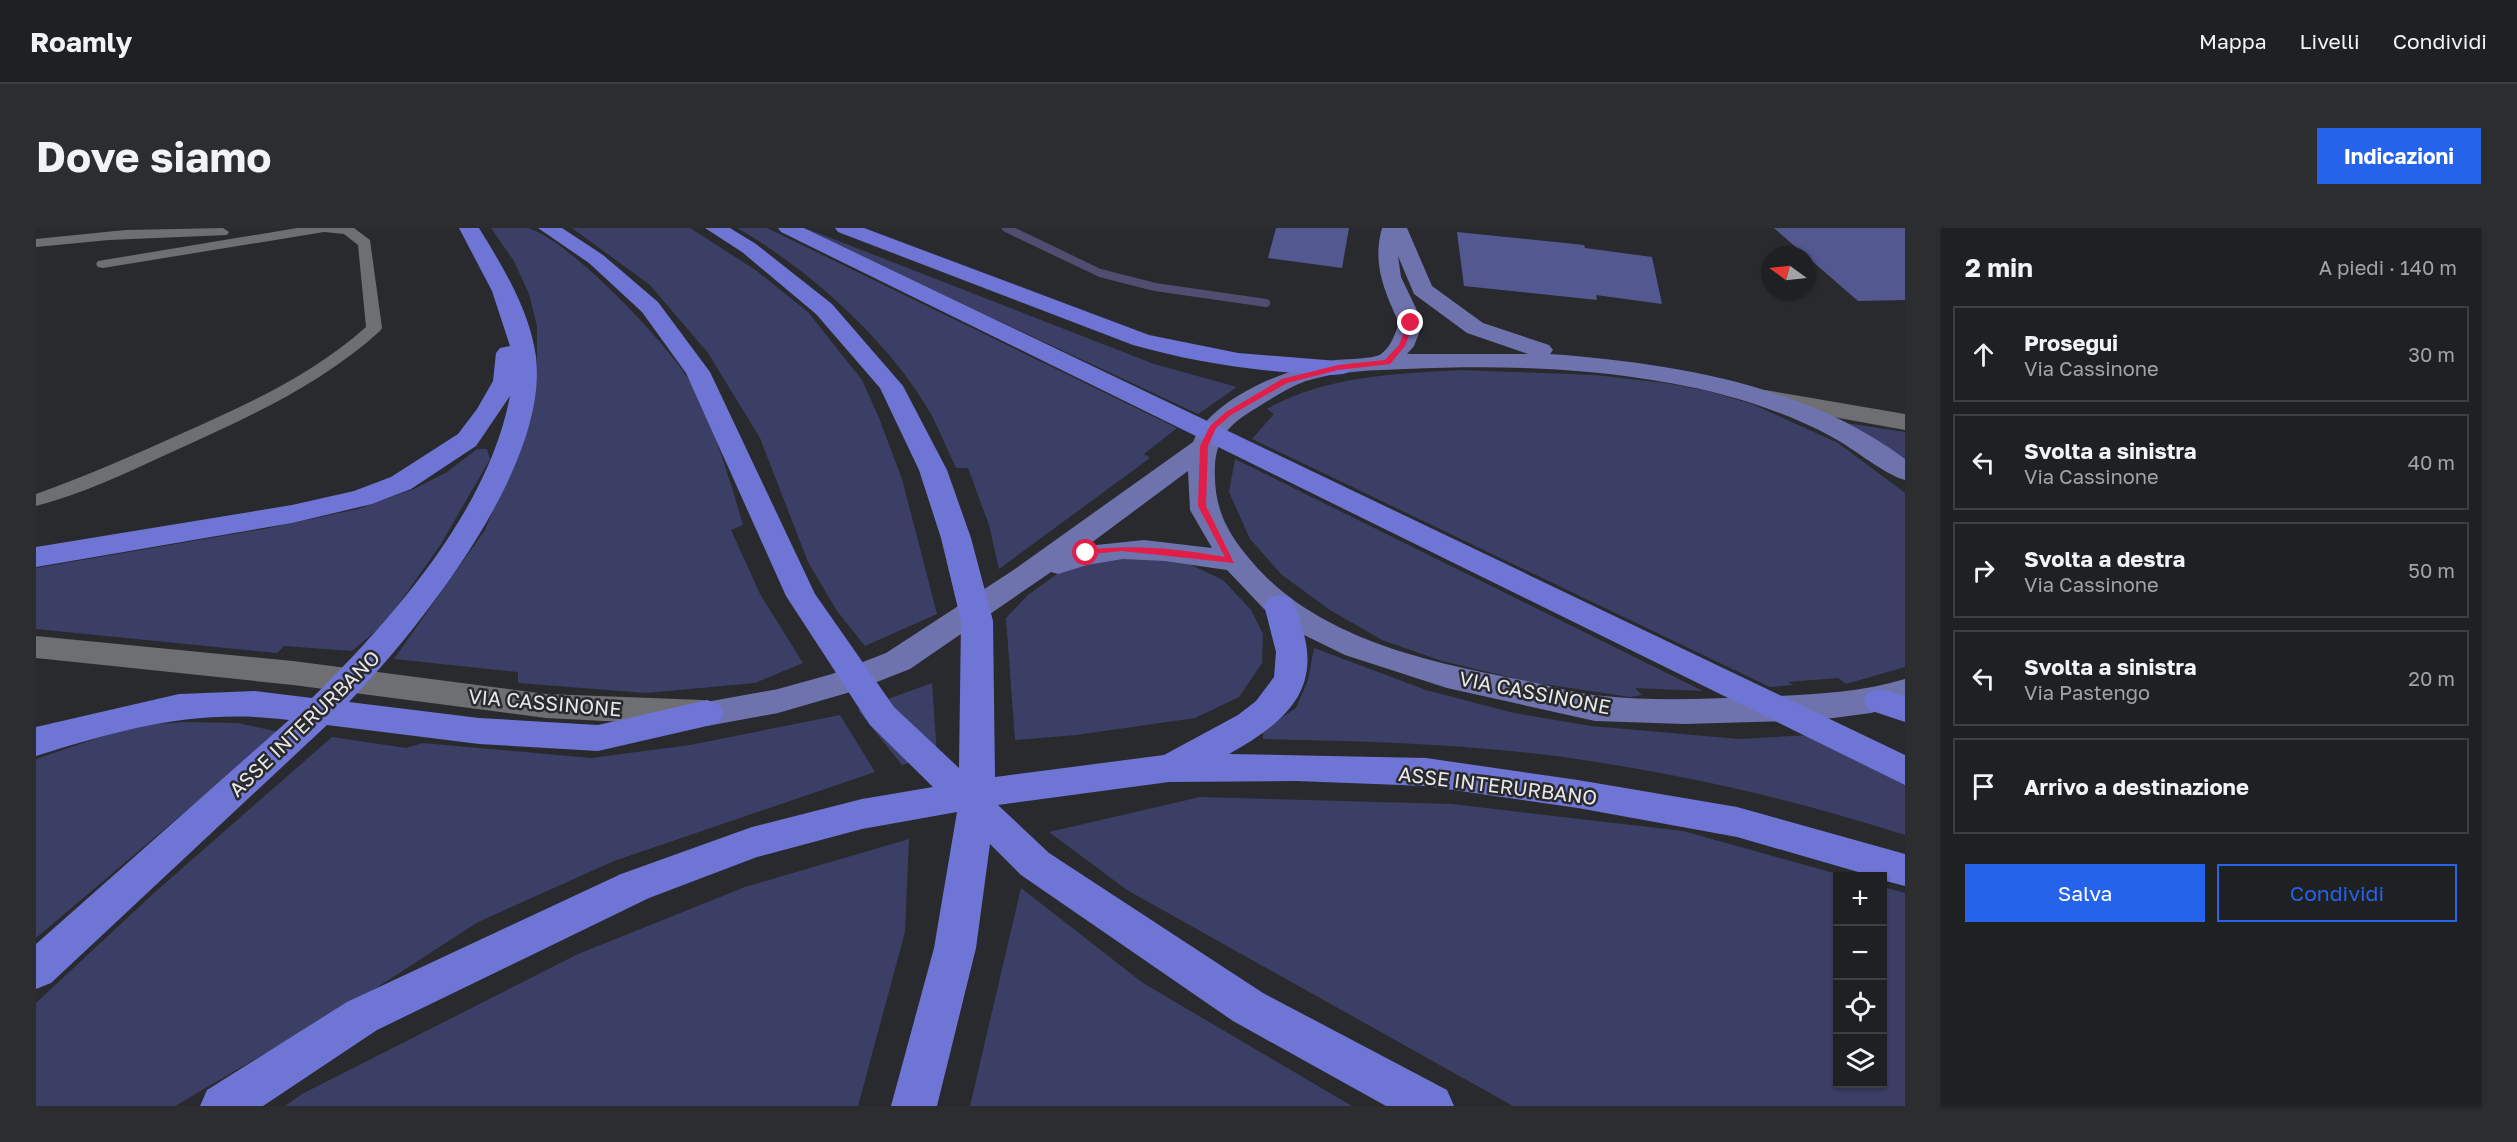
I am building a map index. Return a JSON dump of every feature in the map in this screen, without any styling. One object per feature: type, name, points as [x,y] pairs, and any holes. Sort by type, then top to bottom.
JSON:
[{"type":"highway","name":"ASSE INTERURBANO","points":[[36,970],[338,696],[403,623],[467,530],[498,474],[511,438],[521,394],[524,357],[511,313],[486,256],[469,228]]},
{"type":"highway","points":[[548,228],[596,259],[650,307],[698,372],[801,596],[882,716],[1035,864],[1248,1007],[1431,1106]]},
{"type":"highway","points":[[715,228],[749,248],[824,309],[891,386],[933,470],[956,538],[977,621],[980,708],[976,807],[955,948],[914,1106]]},
{"type":"highway","points":[[788,228],[1905,771]]},
{"type":"highway","points":[[845,228],[1171,350],[1251,363],[1338,368]]},
{"type":"highway","points":[[36,557],[292,514],[362,498],[401,483],[467,440],[489,411],[505,381],[511,313]]},
{"type":"highway","points":[[1169,768],[1267,713],[1289,686],[1293,659],[1280,605]]},
{"type":"highway","points":[[36,743],[47,738],[179,706],[255,703],[374,716],[479,731],[598,738],[707,713]]},
{"type":"highway","name":"ASSE INTERURBANO","points":[[223,1106],[362,1016],[635,886],[752,843],[862,814],[1031,785],[1169,768],[1296,767],[1426,772],[1578,794],[1737,822],[1905,870]]},
{"type":"main road","points":[[1387,362],[1402,346],[1411,323],[1386,269],[1386,246],[1392,228]]},
{"type":"main road","points":[[1397,228],[1422,289],[1475,328],[1518,344],[1595,364]]},
{"type":"main road","name":"VIA CASSINONE","points":[[1897,700],[1844,706],[1727,710],[1603,709],[1505,690],[1423,669],[1342,642],[1280,605],[1231,561],[1202,506],[1204,446],[1213,427],[1228,414],[1285,381],[1338,368],[1387,362],[1475,359],[1595,364],[1661,374],[1755,396],[1905,422]]},
{"type":"main road","name":"VIA CASSINONE","points":[[1755,396],[1833,426],[1888,458],[1905,472]]},
{"type":"main road","name":"VIA CASSINONE","points":[[36,647],[293,673],[546,706],[707,713],[778,701],[842,683],[898,662],[1023,578],[1204,446]]},
{"type":"main road","name":"VIA CASSINONE","points":[[1023,578],[1086,553],[1122,548],[1176,552],[1231,561]]},
{"type":"lane","points":[[36,243],[168,228]]},
{"type":"lane","points":[[36,500],[141,459],[284,395],[316,376],[351,350],[374,328],[365,243],[348,230],[323,228],[110,236]]},
{"type":"lane","points":[[103,264],[323,228]]},
{"type":"lane","points":[[36,511],[93,492],[183,452]]},
{"type":"shaded area","points":[[491,228],[528,228],[546,236],[567,251],[639,318],[677,363],[689,380],[706,414],[726,470],[743,525],[731,530],[760,594],[803,663],[755,683],[646,693],[518,683],[518,672],[394,659],[485,530],[531,416],[537,372],[537,326],[529,294],[514,261]]},
{"type":"shaded area","points":[[572,228],[690,228],[757,271],[808,312],[862,380],[879,418],[902,479],[937,614],[865,646],[837,611],[808,562],[760,438],[708,353],[650,285]]},
{"type":"shaded area","points":[[737,228],[767,228],[1177,428],[1144,454],[1150,458],[999,569],[989,525],[968,468],[956,468],[933,418],[896,363],[873,336],[820,286],[792,264]]},
{"type":"shaded area","points":[[805,228],[1154,364],[1237,387],[1198,414]]},
{"type":"shaded area","points":[[1460,370],[1595,375],[1665,383],[1708,391],[1752,404],[1838,443],[1905,493],[1905,667],[1846,684],[1838,678],[1788,682],[1793,685],[1770,687],[1252,439],[1274,414],[1267,409],[1312,390],[1336,383],[1385,375]]},
{"type":"shaded area","points":[[1846,423],[1905,432],[1905,459]]},
{"type":"shaded area","points":[[477,449],[487,449],[490,459],[441,544],[386,622],[352,651],[284,646],[277,653],[36,629],[36,568],[264,529],[358,509],[414,489],[447,472]]},
{"type":"shaded area","points":[[1235,459],[1703,691],[1635,688],[1642,695],[1630,697],[1530,682],[1442,661],[1382,640],[1330,610],[1282,575],[1250,539],[1229,492]]},
{"type":"shaded area","points":[[1135,552],[1187,563],[1223,580],[1251,610],[1263,634],[1262,663],[1239,697],[1195,718],[1076,735],[1015,740],[1006,618],[1028,595],[1061,571]]},
{"type":"shaded area","points":[[1314,648],[1426,690],[1514,713],[1591,726],[1739,739],[1809,735],[1905,780],[1905,835],[1749,792],[1590,761],[1468,747],[1263,739],[1263,730],[1296,708],[1308,680]]},
{"type":"shaded area","points":[[932,683],[937,755],[902,765],[858,710]]},
{"type":"shaded area","points":[[840,715],[875,772],[614,861],[478,922],[373,990],[175,1106],[36,1106],[36,1003],[154,893],[332,737],[406,748],[423,743],[591,758],[690,745]]},
{"type":"shaded area","points":[[184,722],[238,723],[279,732],[36,938],[36,759],[133,726]]},
{"type":"shaded area","points":[[1200,797],[1452,804],[1683,831],[1833,873],[1833,1088],[1887,1088],[1887,888],[1905,893],[1905,1106],[1513,1106],[1127,890],[1049,832]]},
{"type":"shaded area","points":[[909,839],[905,932],[858,1106],[285,1106],[302,1094],[578,954],[745,887]]},
{"type":"shaded area","points":[[1021,888],[1143,983],[1352,1106],[970,1106]]},
{"type":"building","points":[[1276,228],[1349,228],[1342,268],[1268,258]]},
{"type":"building","points":[[1774,228],[1905,228],[1905,300],[1858,301],[1815,264],[1815,246],[1795,246]]},
{"type":"building","points":[[1457,232],[1584,245],[1585,248],[1652,257],[1662,304],[1596,295],[1597,300],[1464,286]]},
{"type":"waterway","points":[[1006,228],[1100,273],[1155,287],[1266,303]]},
{"type":"route","points":[[1086,553],[1122,548],[1176,552],[1231,561],[1202,506],[1204,446],[1213,427],[1228,414],[1285,381],[1338,368],[1387,362],[1402,346],[1411,323]]}]
